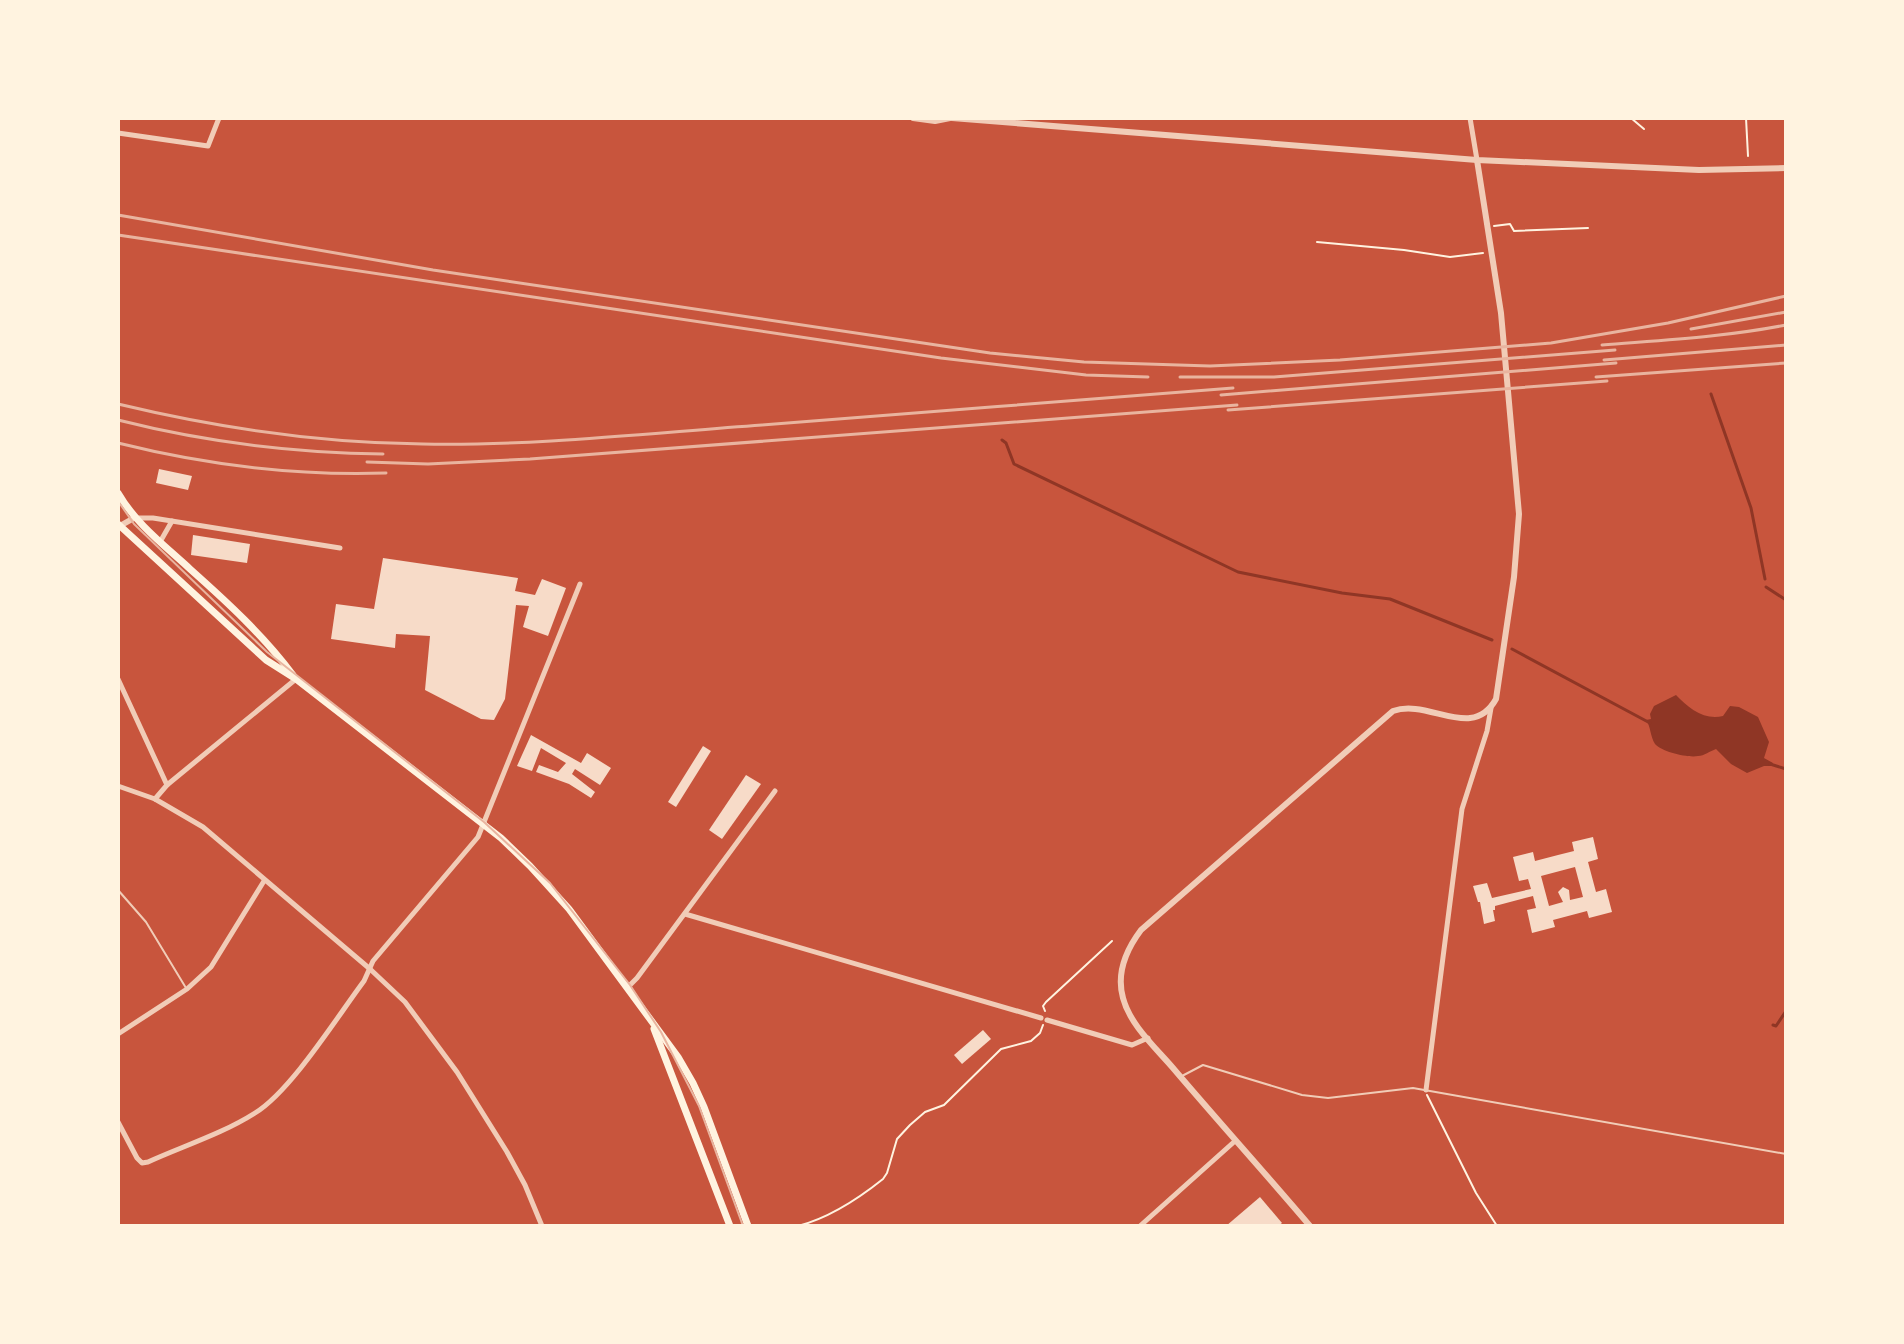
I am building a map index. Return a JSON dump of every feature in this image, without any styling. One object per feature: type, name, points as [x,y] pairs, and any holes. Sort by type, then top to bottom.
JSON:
[{"type":"main road","points":[[118,493],[134,518],[275,651],[296,679]]},
{"type":"main road","points":[[118,526],[266,660],[296,679],[484,823],[549,886],[678,1057],[704,1107],[748,1226]]},
{"type":"main road","points":[[648,1016],[730,1226]]},
{"type":"street","points":[[118,133],[208,146],[219,118]]},
{"type":"street","points":[[913,118],[935,121],[951,118],[1477,160],[1699,170],[1786,168]]},
{"type":"street","points":[[1426,1090],[1462,809],[1496,699],[1518,549],[1519,514],[1501,313],[1470,118]]},
{"type":"street","points":[[118,526],[144,516],[340,548]]},
{"type":"street","points":[[160,542],[172,521]]},
{"type":"street","points":[[118,1122],[142,1163],[257,1113],[282,1091],[393,937],[478,837],[580,584]]},
{"type":"street","points":[[118,679],[167,785]]},
{"type":"street","points":[[155,799],[167,785],[296,679]]},
{"type":"street","points":[[1310,1226],[1148,1038],[1128,1010],[1121,986],[1129,944],[1141,930],[1393,711],[1421,708],[1461,719],[1476,717],[1491,708]]},
{"type":"street","points":[[118,786],[155,799],[203,827],[405,1002],[457,1072],[507,1152],[542,1226]]},
{"type":"street","points":[[628,987],[775,791]]},
{"type":"street","points":[[118,1034],[187,989],[211,967],[264,881]]},
{"type":"street","points":[[685,914],[1132,1045],[1148,1038]]},
{"type":"street","points":[[1140,1226],[1235,1141]]},
{"type":"lane","points":[[118,890],[146,922],[187,989]]},
{"type":"lane","points":[[1181,1077],[1203,1065],[1302,1095],[1328,1098],[1413,1088],[1786,1154]]},
{"type":"path","points":[[1631,118],[1644,129]]},
{"type":"path","points":[[1746,118],[1748,156]]},
{"type":"path","points":[[1494,226],[1510,224],[1514,231],[1588,228]]},
{"type":"path","points":[[1317,242],[1450,257],[1492,252]]},
{"type":"path","points":[[798,1226],[834,1212],[883,1179],[897,1139],[910,1125],[925,1112],[944,1105],[1001,1049],[1031,1041],[1040,1033],[1046,1012],[1043,1006],[1112,941]]},
{"type":"path","points":[[1426,1090],[1470,1180],[1497,1226]]},
{"type":"shaded area","points":[[1676,695],[1691,709],[1710,717],[1723,716],[1730,706],[1758,717],[1769,742],[1764,758],[1773,763],[1772,766],[1747,773],[1731,764],[1716,749],[1694,756],[1675,754],[1658,747],[1646,720],[1651,719],[1654,706]]},
{"type":"building","points":[[159,469],[192,476],[188,490],[156,483]]},
{"type":"building","points":[[193,535],[250,544],[247,563],[191,555]]},
{"type":"building","points":[[383,558],[518,578],[515,591],[535,595],[542,579],[566,588],[548,636],[523,627],[529,606],[516,605],[505,699],[494,720],[481,719],[425,690],[430,636],[396,634],[395,648],[331,639],[336,604],[374,609]]},
{"type":"building","points":[[531,735],[581,763],[587,753],[611,768],[600,785],[575,769],[572,774],[595,792],[591,798],[569,784],[536,772],[539,765],[558,772],[566,763],[541,748],[532,771],[517,766]]},
{"type":"building","points":[[703,746],[711,751],[676,807],[668,802]]},
{"type":"building","points":[[746,775],[761,784],[722,839],[709,830]]},
{"type":"building","points":[[1593,837],[1598,859],[1588,862],[1596,892],[1606,889],[1612,912],[1589,918],[1587,911],[1553,920],[1555,927],[1532,933],[1527,910],[1536,908],[1533,896],[1495,906],[1495,921],[1484,924],[1473,886],[1487,883],[1492,898],[1531,889],[1528,879],[1519,881],[1513,857],[1533,852],[1535,861],[1574,851],[1572,842]],"holes":[[[1575,867],[1583,897],[1570,900],[1569,890],[1563,887],[1558,892],[1563,902],[1549,906],[1541,876]]]},
{"type":"building","points":[[983,1030],[991,1039],[962,1064],[954,1055]]},
{"type":"building","points":[[1260,1197],[1282,1223],[1278,1226],[1226,1226]]},
{"type":"waterway","points":[[1711,394],[1751,508],[1765,579]]},
{"type":"waterway","points":[[1002,440],[1014,464],[1238,572],[1342,593],[1390,599],[1492,640]]},
{"type":"waterway","points":[[1766,587],[1786,600]]},
{"type":"waterway","points":[[1512,649],[1650,723]]},
{"type":"waterway","points":[[1770,764],[1786,769]]},
{"type":"waterway","points":[[1773,1025],[1776,1026],[1786,1011]]},
{"type":"tram line","points":[[118,501],[134,524],[267,652],[484,822],[550,883],[630,985],[661,1032],[699,1106],[743,1226]]},
{"type":"railway","points":[[118,215],[433,270],[990,353],[1084,362],[1210,366],[1340,360],[1551,343],[1668,323],[1786,296]]},
{"type":"railway","points":[[118,235],[941,358],[1086,375],[1148,377]]},
{"type":"railway","points":[[1691,329],[1786,312]]},
{"type":"railway","points":[[1602,345],[1717,335],[1786,325]]},
{"type":"railway","points":[[1604,360],[1786,345]]},
{"type":"railway","points":[[1180,377],[1274,377],[1615,350]]},
{"type":"railway","points":[[1221,395],[1616,363]]},
{"type":"railway","points":[[1596,377],[1786,363]]},
{"type":"railway","points":[[1228,410],[1607,381]]},
{"type":"railway","points":[[118,404],[232,427],[308,437],[385,443],[465,444],[593,438],[1233,388]]},
{"type":"railway","points":[[367,462],[428,464],[530,459],[1237,405]]},
{"type":"railway","points":[[118,420],[250,445],[383,454]]},
{"type":"railway","points":[[118,443],[184,457],[284,471],[386,473]]}]
